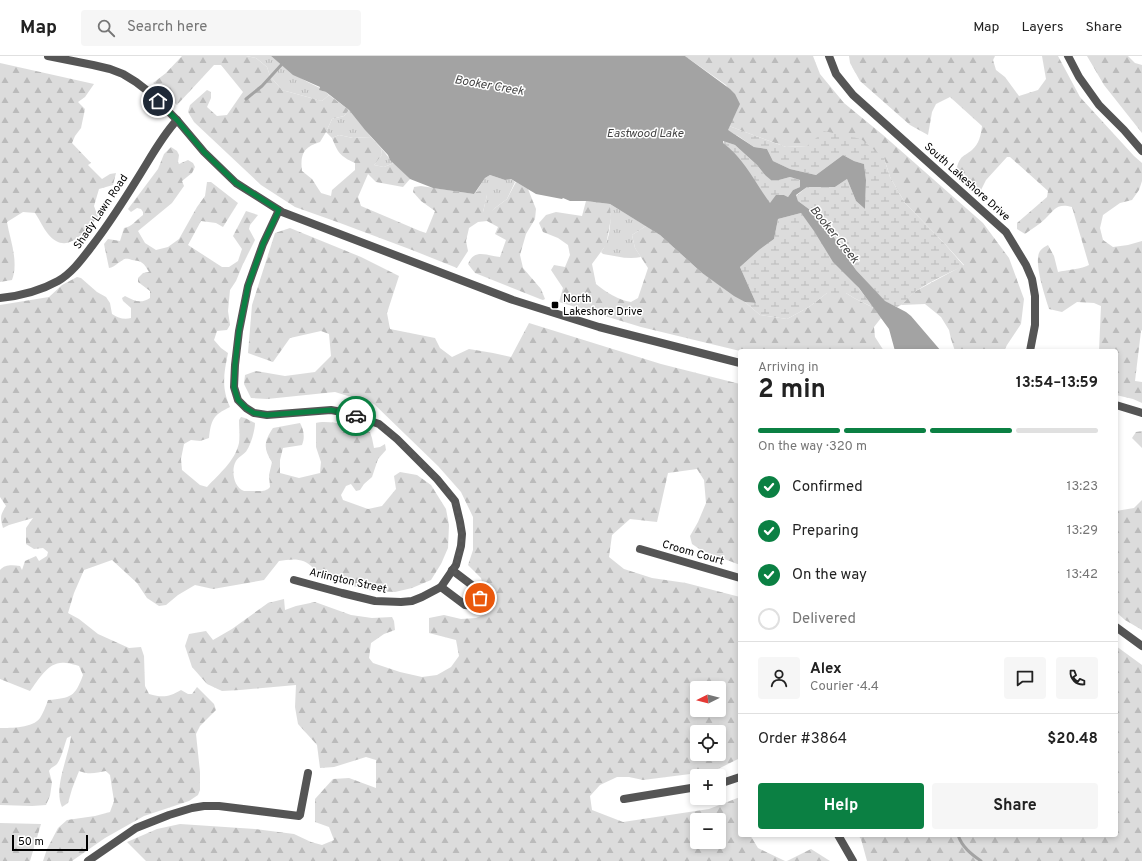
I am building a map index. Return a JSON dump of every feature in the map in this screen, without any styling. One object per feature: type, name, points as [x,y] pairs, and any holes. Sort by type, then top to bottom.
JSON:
[{"type":"street","points":[[48,56],[93,65],[123,74],[149,92],[177,120],[204,152],[236,183],[282,212],[513,300],[599,327],[738,362]]},
{"type":"street","name":"South Lakeshore Drive","points":[[829,56],[836,74],[853,95],[1006,232],[1026,265],[1032,279],[1035,296],[1035,325],[1030,349]]},
{"type":"street","points":[[1068,56],[1079,77],[1099,105],[1142,151]]},
{"type":"street","name":"Shady Lawn Road","points":[[0,298],[45,288],[71,271],[102,233],[163,138],[177,120]]},
{"type":"street","name":"Arlington Street","points":[[279,210],[263,244],[248,286],[239,331],[235,365],[234,387],[238,400],[254,413],[267,415],[331,410],[347,413],[379,424],[397,439],[438,479],[455,501],[462,534],[461,546],[456,565],[441,587],[412,601],[375,601],[294,580]]},
{"type":"street","points":[[1118,406],[1142,413]]},
{"type":"street","name":"Croom Court","points":[[640,549],[738,577]]},
{"type":"street","points":[[441,587],[465,605],[474,605],[480,598],[477,589],[452,570]]},
{"type":"street","points":[[1118,628],[1142,646]]},
{"type":"street","points":[[88,861],[136,828],[192,808],[219,806],[299,816],[308,773]]},
{"type":"street","points":[[726,782],[738,778]]},
{"type":"street","points":[[624,798],[690,788]]},
{"type":"street","points":[[839,837],[853,861]]},
{"type":"green space","points":[[182,56],[246,56],[256,58],[267,67],[270,76],[282,90],[322,101],[329,95],[349,110],[344,116],[332,119],[320,142],[306,149],[302,156],[302,171],[312,179],[321,193],[331,196],[332,190],[355,170],[355,163],[343,156],[338,151],[334,143],[332,138],[339,135],[353,138],[371,137],[381,148],[382,155],[374,165],[384,167],[394,163],[410,179],[403,187],[376,182],[368,174],[358,197],[361,206],[426,233],[435,211],[421,201],[413,192],[414,187],[421,186],[474,194],[485,190],[487,195],[483,212],[490,212],[507,199],[516,182],[528,189],[536,209],[535,219],[526,234],[520,255],[523,268],[541,289],[545,299],[540,299],[475,273],[468,264],[474,256],[478,254],[500,257],[506,240],[495,234],[498,227],[487,221],[478,222],[469,228],[466,241],[468,251],[457,268],[295,207],[261,185],[194,122],[188,112],[190,105],[207,90],[211,92],[211,98],[207,107],[217,116],[227,115],[243,92],[221,65],[214,65],[177,105],[153,83],[166,73]]},
{"type":"green space","points":[[246,56],[271,56],[294,74],[320,88],[319,90],[326,92],[329,95],[322,101],[282,90],[270,76],[267,67],[256,58]]},
{"type":"green space","points":[[685,56],[813,56],[820,74],[844,103],[883,135],[983,223],[1009,258],[1024,299],[1021,324],[1005,349],[954,349],[949,330],[941,317],[925,304],[901,305],[914,292],[964,265],[905,203],[890,177],[884,158],[807,146],[786,147],[729,126],[738,108],[726,85]]},
{"type":"green space","points":[[849,56],[995,56],[993,60],[996,70],[1005,77],[1019,96],[1038,90],[1046,79],[1042,56],[1058,56],[1080,97],[1142,163],[1142,181],[1139,190],[1132,200],[1120,203],[1103,215],[1100,228],[1103,240],[1113,247],[1142,241],[1142,330],[1135,381],[1142,382],[1142,403],[1118,395],[1118,349],[1099,349],[1101,306],[1094,303],[1077,302],[1062,312],[1049,309],[1039,270],[1038,256],[1040,251],[1048,245],[1054,256],[1058,272],[1083,268],[1089,265],[1072,207],[1062,206],[1056,208],[1043,221],[1025,234],[1017,229],[1017,223],[1047,197],[1048,191],[1010,157],[1007,157],[986,180],[981,190],[960,173],[957,167],[961,158],[972,150],[978,142],[982,126],[950,97],[936,104],[932,112],[928,135],[910,125],[860,81],[850,63]]},
{"type":"green space","points":[[1087,56],[1128,56],[1135,63],[1142,65],[1142,133],[1104,85]]},
{"type":"green space","points":[[0,63],[94,84],[85,97],[78,102],[85,109],[81,128],[72,143],[91,163],[88,165],[102,179],[110,174],[116,173],[113,185],[99,189],[94,206],[98,217],[81,235],[69,242],[62,243],[55,240],[46,232],[35,213],[23,212],[7,222],[15,265],[12,280],[0,282]]},
{"type":"green space","points":[[349,110],[371,137],[353,138],[339,135],[332,138],[326,132],[332,119],[344,116]]},
{"type":"green space","points":[[729,126],[786,147],[807,146],[824,131],[861,139],[884,158],[890,177],[905,203],[964,266],[922,287],[897,307],[885,302],[856,270],[821,218],[798,201],[796,196],[807,187],[835,187],[847,179],[856,201],[865,209],[866,180],[864,164],[843,155],[816,175],[790,169],[773,161],[767,149],[754,147],[727,130]]},
{"type":"green space","points":[[724,141],[735,145],[757,165],[765,175],[779,180],[790,177],[800,180],[800,187],[793,190],[788,197],[784,195],[770,204],[723,143]]},
{"type":"green space","points":[[171,147],[177,151],[179,155],[179,164],[188,160],[193,163],[195,167],[192,173],[182,181],[184,186],[172,203],[138,231],[145,243],[156,250],[168,247],[179,239],[205,196],[207,182],[211,182],[238,203],[223,227],[216,223],[201,221],[188,245],[222,267],[229,267],[238,261],[242,249],[233,236],[246,211],[258,215],[250,225],[249,229],[255,240],[236,281],[230,290],[228,311],[230,325],[227,330],[217,331],[214,340],[228,353],[224,386],[230,407],[216,416],[212,422],[209,438],[200,441],[191,440],[184,444],[181,459],[182,470],[200,485],[207,487],[226,467],[237,450],[239,443],[239,420],[241,417],[255,423],[255,426],[245,453],[237,459],[234,464],[233,473],[235,482],[240,489],[244,491],[265,490],[270,487],[269,475],[272,462],[267,453],[266,441],[273,428],[300,423],[304,434],[302,445],[283,448],[280,460],[280,473],[299,478],[320,473],[321,462],[316,447],[316,423],[328,422],[358,428],[370,432],[374,448],[385,444],[386,450],[378,459],[372,477],[360,490],[356,491],[351,484],[346,486],[341,495],[343,500],[368,509],[382,506],[396,489],[394,476],[400,472],[417,475],[431,485],[446,509],[449,525],[448,548],[441,564],[431,580],[412,588],[395,592],[373,591],[321,578],[306,562],[301,560],[288,560],[279,561],[264,580],[213,589],[195,585],[178,595],[166,605],[159,606],[147,598],[137,583],[112,560],[84,570],[74,593],[68,613],[79,619],[98,634],[129,648],[141,647],[144,656],[145,686],[149,694],[166,696],[181,690],[188,694],[192,694],[197,687],[214,704],[216,710],[200,726],[196,734],[200,772],[200,790],[198,795],[189,801],[144,816],[105,838],[72,861],[43,861],[47,849],[58,828],[67,820],[110,812],[114,801],[110,775],[106,771],[89,773],[79,771],[68,803],[62,807],[59,791],[60,781],[71,736],[67,738],[59,761],[49,771],[52,782],[50,796],[46,805],[0,805],[0,728],[22,727],[37,721],[40,718],[48,700],[71,695],[77,688],[83,675],[79,666],[68,663],[54,664],[45,671],[30,691],[0,679],[0,570],[4,567],[12,565],[20,566],[22,570],[25,561],[36,556],[39,561],[47,556],[48,552],[43,548],[34,549],[26,544],[26,528],[33,518],[3,528],[1,522],[1,517],[6,506],[0,497],[0,305],[49,297],[62,285],[77,277],[81,278],[97,292],[106,297],[110,303],[112,314],[121,318],[131,318],[131,308],[123,301],[122,298],[125,296],[134,300],[144,301],[150,298],[150,291],[138,282],[138,278],[143,273],[149,272],[146,266],[142,263],[127,259],[124,259],[109,268],[104,244],[108,239],[120,241],[124,228],[132,225],[143,215],[141,209],[137,208],[131,212],[128,209],[158,169],[164,154]]},
{"type":"green space","points":[[381,148],[394,163],[384,167],[374,165],[382,155]]},
{"type":"green space","points":[[490,175],[505,180],[511,179],[515,182],[507,199],[490,213],[483,212],[487,195],[476,192],[485,178]]},
{"type":"green space","points":[[586,201],[610,204],[611,218],[606,245],[592,264],[596,284],[617,298],[631,302],[638,298],[648,268],[635,248],[632,235],[646,226],[660,235],[702,273],[745,302],[760,315],[787,319],[809,307],[827,293],[846,293],[874,308],[881,318],[874,327],[875,337],[883,349],[738,349],[738,351],[641,327],[559,302],[563,288],[551,270],[554,265],[565,267],[570,255],[568,245],[558,238],[543,232],[539,223],[546,215],[556,212],[582,216]]},
{"type":"green space","points":[[610,204],[646,226],[632,235],[635,248],[641,257],[622,257],[603,254],[601,252],[609,235]]},
{"type":"green space","points":[[801,213],[874,308],[846,293],[827,293],[809,307],[787,319],[760,315],[745,302],[756,303],[740,267],[774,239],[778,219]]},
{"type":"green space","points":[[290,228],[361,257],[399,276],[387,313],[390,329],[435,338],[440,348],[452,357],[469,349],[511,357],[529,323],[661,364],[738,383],[738,564],[701,550],[692,544],[690,536],[706,503],[704,480],[697,469],[668,473],[657,522],[630,519],[612,535],[609,557],[624,569],[652,578],[686,583],[738,596],[738,759],[718,769],[690,769],[690,774],[643,780],[629,777],[617,777],[600,785],[590,796],[592,810],[623,822],[709,809],[719,805],[726,805],[726,802],[738,798],[738,837],[751,837],[758,848],[785,861],[146,861],[127,842],[157,829],[180,824],[255,829],[294,834],[311,842],[322,845],[334,840],[329,827],[315,822],[315,799],[333,779],[349,778],[376,788],[376,760],[366,757],[334,767],[320,768],[317,745],[298,724],[295,707],[296,685],[222,691],[207,684],[192,667],[185,646],[189,634],[206,631],[213,640],[232,629],[268,603],[284,599],[285,610],[315,602],[351,615],[372,618],[392,617],[395,630],[384,634],[371,643],[369,658],[373,663],[400,672],[422,677],[437,675],[451,667],[459,656],[456,640],[429,633],[429,618],[444,615],[461,619],[476,618],[490,612],[481,578],[468,565],[473,550],[473,517],[461,492],[438,466],[374,404],[335,392],[267,399],[251,398],[244,384],[245,375],[256,371],[285,376],[315,372],[331,356],[329,334],[321,331],[290,338],[273,362],[248,353],[252,305],[275,233]]},
{"type":"green space","points":[[1142,431],[1142,448],[1132,438],[1136,432]]},
{"type":"green space","points":[[1142,500],[1142,630],[1125,620],[1118,614],[1118,511],[1134,508]]},
{"type":"green space","points":[[1118,647],[1142,665],[1142,861],[867,861],[860,837],[1118,837]]},
{"type":"green space","points":[[0,823],[41,824],[30,861],[0,861]]},
{"type":"green space","points":[[811,849],[830,861],[787,861]]},
{"type":"water","name":"Eastwood Lake","points":[[271,56],[685,56],[735,94],[740,104],[728,130],[754,147],[767,149],[773,161],[790,169],[816,175],[843,155],[864,164],[866,180],[865,209],[856,201],[847,179],[835,187],[807,187],[796,195],[798,201],[821,218],[856,270],[885,301],[911,316],[939,349],[894,349],[889,329],[859,288],[833,262],[801,213],[778,219],[774,239],[740,267],[756,303],[745,302],[702,273],[660,235],[610,204],[570,201],[563,198],[536,194],[511,179],[505,180],[490,175],[485,178],[474,194],[433,188],[410,179],[390,160],[388,155],[349,110],[326,92],[319,90],[320,87],[293,75]],"holes":[[[723,141],[735,145],[771,180],[779,180],[790,177],[800,180],[800,187],[793,190],[788,197],[784,195],[776,195],[770,203],[743,163],[723,143]]]},
{"type":"waterway","points":[[246,99],[262,86],[283,63]]},
{"type":"waterway","name":"Booker Creek","points":[[959,837],[964,847],[981,861]]},
{"type":"way so far","points":[[356,416],[379,424],[397,439],[438,479],[455,501],[462,534],[461,546],[456,565],[452,570],[477,589],[480,598]]},
{"type":"place","name":"North Lakeshore Drive","points":[[555,305]]},
{"type":"route","points":[[158,101],[177,120],[204,152],[236,183],[279,210],[263,244],[248,286],[239,331],[235,365],[234,387],[238,400],[254,413],[267,415],[331,410],[356,416]]}]
